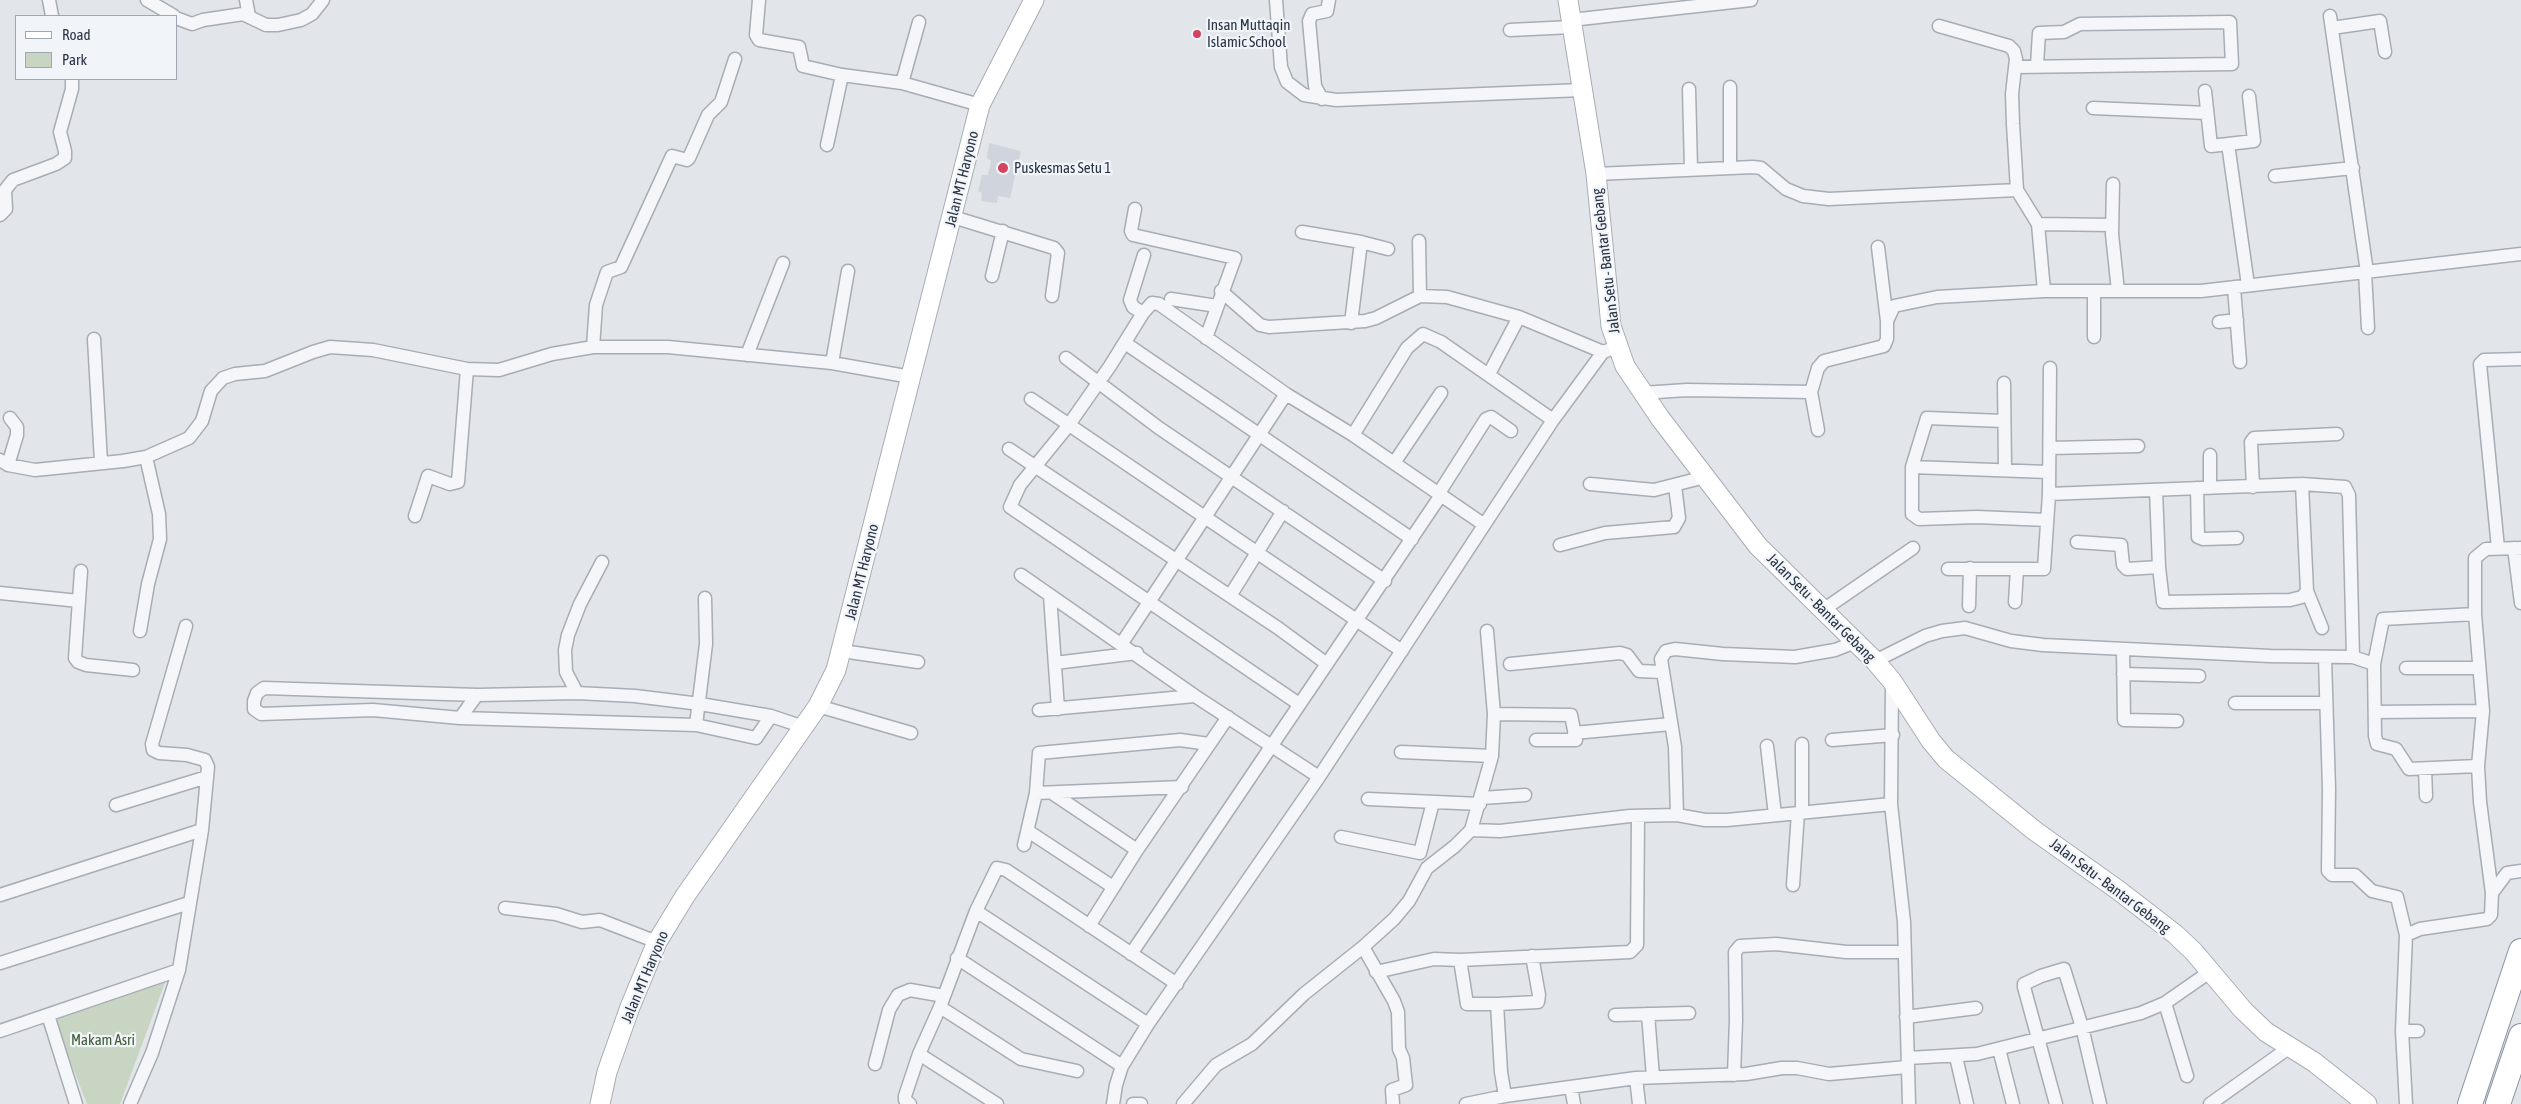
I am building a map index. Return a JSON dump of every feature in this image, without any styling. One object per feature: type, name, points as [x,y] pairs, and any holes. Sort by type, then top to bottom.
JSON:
[{"type":"highway","points":[[2470,1104],[2521,951]]},
{"type":"highway","points":[[2498,1104],[2521,1036]]},
{"type":"main road","name":"Jalan MT Haryono","points":[[600,1104],[607,1072],[630,1007],[657,942],[685,896],[818,706],[832,679],[842,651],[980,105],[1034,0]]},
{"type":"main road","name":"Jalan Setu - Bantar Gebang","points":[[1568,0],[1596,174],[1611,326],[1610,350],[1758,546],[1858,642],[1875,661],[1892,681],[1931,741],[1946,759],[2035,831],[2103,878],[2175,934],[2266,1032],[2314,1062],[2367,1104]]},
{"type":"street","points":[[49,0],[52,15]]},
{"type":"street","points":[[147,0],[172,15]]},
{"type":"street","points":[[246,0],[249,16]]},
{"type":"street","points":[[178,18],[192,24],[203,20],[243,14],[270,25],[301,20],[312,14],[323,0]]},
{"type":"street","points":[[759,0],[756,35],[759,40],[796,46],[801,51],[803,66],[842,75],[902,83],[980,105]]},
{"type":"street","points":[[1276,0],[1281,67],[1287,82],[1304,95],[1322,99],[1582,90]]},
{"type":"street","points":[[1322,99],[1315,86],[1309,21],[1312,14],[1327,11],[1329,0]]},
{"type":"street","points":[[1510,30],[1572,24],[1751,0]]},
{"type":"street","points":[[2368,328],[2366,272],[2353,168],[2331,22],[2380,21],[2385,52]]},
{"type":"street","points":[[902,83],[919,22]]},
{"type":"street","points":[[2016,67],[2037,65],[2232,64],[2230,22],[2080,24],[2064,32],[2039,33],[2037,65]]},
{"type":"street","points":[[1939,26],[2009,46],[2015,54],[2016,67],[2012,94],[2017,190],[2038,224],[2044,291]]},
{"type":"street","points":[[593,347],[596,305],[607,272],[621,267],[672,156],[687,160],[689,158],[708,114],[721,102],[735,59]]},
{"type":"street","points":[[827,145],[842,75]]},
{"type":"street","points":[[0,215],[6,209],[5,190],[13,180],[56,164],[65,158],[66,151],[60,132],[72,89],[72,80]]},
{"type":"street","points":[[1730,87],[1730,166]]},
{"type":"street","points":[[1689,89],[1691,169]]},
{"type":"street","points":[[2205,91],[2211,146],[2254,141],[2249,96]]},
{"type":"street","points":[[2093,108],[2207,113]]},
{"type":"street","points":[[2228,144],[2248,285]]},
{"type":"street","points":[[1596,174],[1730,166],[1761,168],[1786,190],[1815,198],[2017,190]]},
{"type":"street","points":[[2276,176],[2353,168]]},
{"type":"street","points":[[2113,184],[2112,225],[2118,292]]},
{"type":"street","points":[[1135,209],[1131,231],[1133,235],[1235,258],[1221,291],[1206,338]]},
{"type":"street","points":[[953,217],[1003,231],[1056,250],[1052,296]]},
{"type":"street","points":[[2038,224],[2112,225]]},
{"type":"street","points":[[992,276],[1003,231]]},
{"type":"street","points":[[1302,232],[1361,242],[1388,250]]},
{"type":"street","points":[[1419,241],[1420,296]]},
{"type":"street","points":[[1351,323],[1361,242]]},
{"type":"street","points":[[1818,430],[1811,392],[1818,368],[1824,361],[1884,346],[1887,339],[1887,321],[1878,247]]},
{"type":"street","points":[[1887,321],[1894,306],[1937,297],[2044,291],[2200,291],[2521,254]]},
{"type":"street","points":[[1142,313],[1133,307],[1130,300],[1144,255]]},
{"type":"street","points":[[746,355],[782,263]]},
{"type":"street","points":[[832,363],[848,271]]},
{"type":"street","points":[[2234,288],[2240,362]]},
{"type":"street","points":[[1114,1104],[1116,1085],[1122,1066],[1148,1024],[1319,777],[1553,420],[1610,350],[1519,317],[1464,300],[1420,296],[1370,320],[1351,323],[1260,325],[1221,291]]},
{"type":"street","points":[[2094,292],[2094,337]]},
{"type":"street","points":[[1171,298],[1217,306]]},
{"type":"street","points":[[1299,704],[1011,508],[1010,503],[1020,485],[1068,426],[1125,343],[1142,313],[1156,302],[1286,394],[1353,435],[1484,524]]},
{"type":"street","points":[[1489,374],[1519,317]]},
{"type":"street","points":[[2220,322],[2237,320]]},
{"type":"street","points":[[1353,435],[1407,348],[1419,335],[1428,334],[1489,374],[1553,420]]},
{"type":"street","points":[[94,339],[101,462]]},
{"type":"street","points":[[1125,343],[1258,436],[1412,538]]},
{"type":"street","points":[[10,418],[17,427],[17,435],[4,462],[34,470],[146,457],[189,438],[202,421],[211,391],[223,378],[235,374],[265,371],[330,347],[373,350],[467,369],[499,370],[552,354],[593,347],[668,347],[832,363],[911,377]]},
{"type":"street","points":[[1066,358],[1159,428],[1385,581]]},
{"type":"street","points":[[2498,548],[2480,364],[2484,360],[2521,360]]},
{"type":"street","points":[[1948,569],[2044,569],[2049,494],[2050,368]]},
{"type":"street","points":[[414,516],[428,476],[450,484],[458,482],[467,369]]},
{"type":"street","points":[[2004,383],[2005,469]]},
{"type":"street","points":[[1642,394],[1687,390],[1811,392]]},
{"type":"street","points":[[1394,463],[1441,393]]},
{"type":"street","points":[[1122,643],[1286,394]]},
{"type":"street","points":[[1030,399],[1402,651]]},
{"type":"street","points":[[1131,954],[1299,704],[1385,581],[1486,419],[1491,417],[1511,431]]},
{"type":"street","points":[[2003,421],[1927,418],[1912,467],[1912,514],[1916,518],[2047,520]]},
{"type":"street","points":[[2253,487],[2251,442],[2254,438],[2337,434]]},
{"type":"street","points":[[2050,448],[2138,446]]},
{"type":"street","points":[[1009,449],[1177,560],[1327,664]]},
{"type":"street","points":[[2210,454],[2198,537],[2203,539],[2237,538]]},
{"type":"street","points":[[140,631],[148,584],[160,539],[159,514],[146,457]]},
{"type":"street","points":[[1912,467],[2048,472]]},
{"type":"street","points":[[1590,484],[1654,490],[1705,477]]},
{"type":"street","points":[[2302,484],[2307,591],[2322,628]]},
{"type":"street","points":[[2049,494],[2302,484],[2342,486],[2348,492],[2353,657]]},
{"type":"street","points":[[1560,545],[1605,533],[1674,527],[1679,518],[1675,486]]},
{"type":"street","points":[[2156,490],[2161,597],[2164,602],[2290,600],[2302,597],[2307,591]]},
{"type":"street","points":[[1230,596],[1282,512]]},
{"type":"street","points":[[2077,542],[2121,545],[2123,565],[2127,568],[2159,567]]},
{"type":"street","points":[[1823,610],[1913,548]]},
{"type":"street","points":[[2406,935],[2420,929],[2489,918],[2492,913],[2492,893],[2483,839],[2478,766],[2482,712],[2475,614],[2475,558],[2481,552],[2498,548],[2517,548],[2521,603]]},
{"type":"street","points":[[577,693],[566,672],[565,650],[568,635],[580,604],[602,562]]},
{"type":"street","points":[[1969,606],[1970,568]]},
{"type":"street","points":[[2015,602],[2017,569]]},
{"type":"street","points":[[81,572],[74,658],[78,662],[133,670]]},
{"type":"street","points":[[1021,575],[1122,643],[1195,696],[1319,777]]},
{"type":"street","points":[[0,593],[79,601]]},
{"type":"street","points":[[1050,595],[1058,708]]},
{"type":"street","points":[[696,725],[706,644],[705,598]]},
{"type":"street","points":[[2475,614],[2383,619],[2374,664],[2377,744],[2396,749],[2409,769],[2478,766]]},
{"type":"street","points":[[130,1104],[152,1052],[178,970],[202,830],[208,767],[205,760],[187,755],[159,753],[153,750],[152,744],[186,626]]},
{"type":"street","points":[[1875,661],[1925,636],[1960,628],[1976,630],[2011,642],[2325,658],[2353,657],[2374,664]]},
{"type":"street","points":[[1182,1104],[1216,1065],[1252,1044],[1304,994],[1363,947],[1401,912],[1416,891],[1426,868],[1455,846],[1471,830],[1481,801],[1492,756],[1494,714],[1486,631]]},
{"type":"street","points":[[1677,815],[1675,748],[1661,659],[1666,651],[1671,649],[1763,657],[1794,657],[1835,650],[1858,642]]},
{"type":"street","points":[[2123,649],[2123,716],[2125,721],[2177,721]]},
{"type":"street","points":[[842,651],[918,662]]},
{"type":"street","points":[[1055,663],[1136,653]]},
{"type":"street","points":[[1510,664],[1620,653],[1627,656],[1639,671],[1662,672]]},
{"type":"street","points":[[2325,658],[2329,789],[2328,871],[2332,875],[2356,875],[2372,891],[2397,897],[2406,935],[2402,1031],[2406,1104]]},
{"type":"street","points":[[2406,668],[2480,668]]},
{"type":"street","points":[[2123,674],[2199,676]]},
{"type":"street","points":[[1892,681],[1891,804],[1905,952],[1909,1104]]},
{"type":"street","points":[[770,716],[757,738],[696,725],[460,718],[373,710],[261,714],[254,709],[254,701],[257,693],[264,688],[477,695],[577,693],[635,696],[700,704],[770,716],[804,727]]},
{"type":"street","points":[[460,718],[477,695]]},
{"type":"street","points":[[1039,710],[1195,696]]},
{"type":"street","points":[[2235,704],[2326,703]]},
{"type":"street","points":[[818,706],[911,733]]},
{"type":"street","points":[[2375,712],[2482,712]]},
{"type":"street","points":[[1494,714],[1569,713],[1576,740],[1536,740]]},
{"type":"street","points":[[1089,926],[1137,850],[1182,787],[1228,717]]},
{"type":"street","points":[[1574,733],[1671,724]]},
{"type":"street","points":[[1832,740],[1893,735]]},
{"type":"street","points":[[1024,845],[1036,793],[1039,753],[1044,751],[1141,745],[1180,740],[1209,744]]},
{"type":"street","points":[[1793,885],[1800,812],[1802,744]]},
{"type":"street","points":[[1767,746],[1775,815]]},
{"type":"street","points":[[1401,752],[1492,756]]},
{"type":"street","points":[[2425,769],[2426,796]]},
{"type":"street","points":[[116,805],[207,777]]},
{"type":"street","points":[[1036,793],[1182,787]]},
{"type":"street","points":[[1052,793],[1137,850]]},
{"type":"street","points":[[1368,799],[1432,802],[1481,801],[1525,795]]},
{"type":"street","points":[[1341,837],[1420,853],[1432,802]]},
{"type":"street","points":[[1471,830],[1500,831],[1630,816],[1677,815],[1705,820],[1891,804]]},
{"type":"street","points":[[1376,972],[1434,959],[1460,960],[1630,952],[1637,945],[1638,817]]},
{"type":"street","points":[[0,895],[202,830]]},
{"type":"street","points":[[1028,831],[1113,887]]},
{"type":"street","points":[[910,1104],[905,1100],[904,1096],[919,1054],[942,1001],[976,911],[994,870],[1000,867],[1177,984]]},
{"type":"street","points":[[2492,893],[2507,873],[2521,871]]},
{"type":"street","points":[[0,963],[189,903]]},
{"type":"street","points":[[505,908],[556,914],[582,922],[600,920],[657,942]]},
{"type":"street","points":[[976,911],[1148,1024]]},
{"type":"street","points":[[1734,1075],[1736,1020],[1735,952],[1740,946],[1776,944],[1846,952],[1905,952]]},
{"type":"street","points":[[1363,947],[1394,1001],[1398,1012],[1399,1049],[1403,1058],[1406,1085],[1392,1090],[1393,1104]]},
{"type":"street","points":[[1460,960],[1467,1004],[1538,1002],[1539,996],[1532,956]]},
{"type":"street","points":[[957,958],[1122,1066]]},
{"type":"street","points":[[2056,1104],[2040,1038],[2024,985],[2064,969],[2082,1027],[2100,1104]]},
{"type":"street","points":[[0,1031],[178,970]]},
{"type":"street","points":[[1466,1104],[1505,1096],[1636,1078],[1734,1075],[1782,1068],[1829,1074],[1956,1057],[1999,1049],[2141,1013],[2165,1004],[2211,971]]},
{"type":"street","points":[[875,1064],[889,1010],[898,995],[910,990],[942,1001],[1021,1059],[1077,1071]]},
{"type":"street","points":[[1497,1004],[1501,1072],[1505,1096]]},
{"type":"street","points":[[2165,1004],[2187,1076]]},
{"type":"street","points":[[1906,1017],[1976,1008]]},
{"type":"street","points":[[1616,1015],[1689,1013]]},
{"type":"street","points":[[1648,1014],[1653,1077]]},
{"type":"street","points":[[48,1015],[76,1104]]},
{"type":"street","points":[[2402,1031],[2418,1031]]},
{"type":"street","points":[[2210,1104],[2290,1047]]},
{"type":"street","points":[[1999,1049],[2013,1104]]},
{"type":"street","points":[[919,1054],[997,1104]]},
{"type":"street","points":[[1956,1057],[1967,1104]]},
{"type":"street","points":[[1636,1078],[1639,1104]]},
{"type":"street","points":[[1571,1087],[1574,1104]]},
{"type":"street","points":[[1133,1104],[1141,1104]]},
{"type":"shaded area","name":"Puskesmas Setu 1","points":[[989,143],[1021,151],[1010,198],[998,196],[997,203],[981,201],[982,193],[978,191],[982,175],[988,175],[991,161],[987,158]]},
{"type":"green space","name":"Makam Asri","points":[[166,980],[120,1104],[87,1104],[53,1017]]},
{"type":"place","name":"Insan Muttaqin Islamic School","points":[[1197,34]]},
{"type":"place","name":"Puskesmas Setu 1","points":[[1003,168]]}]
